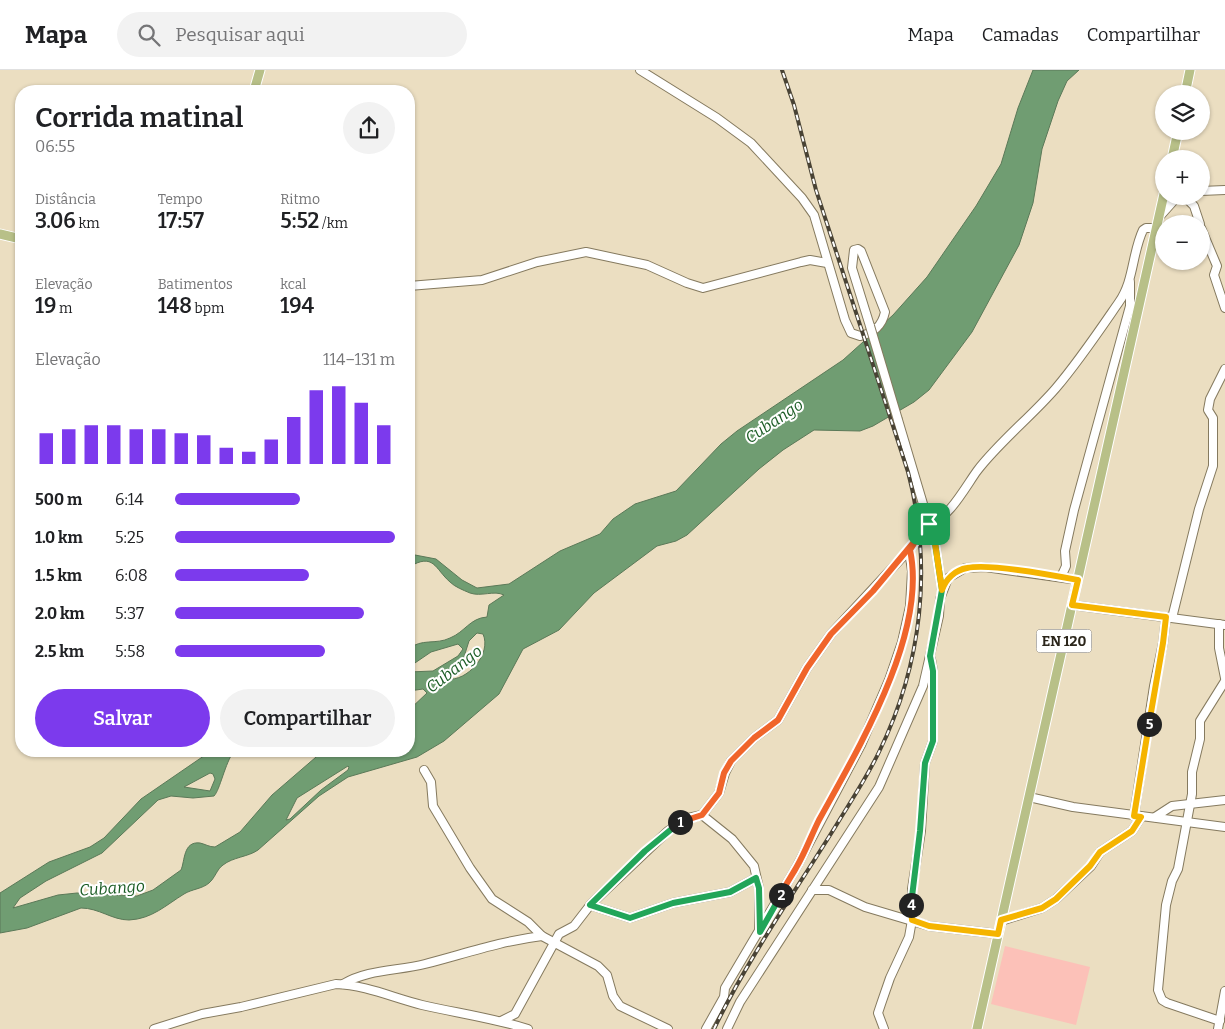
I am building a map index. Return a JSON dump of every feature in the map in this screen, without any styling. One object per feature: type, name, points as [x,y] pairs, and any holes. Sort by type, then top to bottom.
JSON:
[{"type":"main road","points":[[256,85],[260,70]]},
{"type":"main road","points":[[1187,85],[1190,70]]},
{"type":"main road","points":[[0,234],[15,238]]},
{"type":"main road","name":"EN 120","points":[[977,1029],[1155,234]]},
{"type":"street","points":[[640,70],[717,118],[751,143],[802,198],[811,211],[848,329],[853,334],[864,336],[879,327],[885,312],[862,251],[855,249],[851,262],[870,326],[898,420],[929,524],[935,543],[942,590]]},
{"type":"street","points":[[1210,191],[1225,190]]},
{"type":"street","points":[[1162,215],[1169,205]]},
{"type":"street","points":[[501,1025],[515,1014],[560,934],[574,926],[590,905],[668,831],[688,818],[702,815],[719,793],[724,773],[731,761],[754,738],[778,720],[807,668],[831,634],[910,550],[929,524],[944,514],[976,471],[1055,389],[1120,302],[1130,280],[1142,233],[1146,228],[1155,226]]},
{"type":"street","points":[[1210,249],[1217,266],[1214,275],[1225,308]]},
{"type":"street","points":[[415,286],[482,280],[537,262],[586,252],[647,266],[703,288],[810,260],[827,263]]},
{"type":"street","points":[[1061,577],[1066,566],[1065,551],[1074,510],[1130,306],[1130,280]]},
{"type":"street","points":[[1001,920],[1042,908],[1056,899],[1090,866],[1100,852],[1132,831],[1137,817],[1154,686],[1163,643],[1199,508],[1213,466],[1213,418],[1208,410],[1210,399],[1225,369]]},
{"type":"street","points":[[706,1029],[724,997],[725,988],[760,932],[861,745],[889,680],[902,642],[910,606],[912,571],[910,550]]},
{"type":"street","points":[[728,1029],[740,1002],[879,787],[923,686],[942,590],[948,578],[965,568],[984,567],[1078,580]]},
{"type":"street","points":[[1072,605],[1222,624],[1220,648],[1225,679],[1200,721],[1201,730],[1192,772],[1190,804],[1178,868],[1172,881],[1166,905],[1158,990],[1162,1000],[1167,1003],[1220,1020]]},
{"type":"street","points":[[884,1029],[878,1013],[890,978],[910,937],[912,889],[920,831],[925,763],[933,741],[933,671],[930,656]]},
{"type":"street","points":[[424,770],[432,786],[433,806],[474,875],[495,902],[528,922],[542,936],[598,966],[607,975],[613,996],[620,1006],[668,1029]]},
{"type":"street","points":[[1029,797],[1073,808],[1225,827]]},
{"type":"street","points":[[1155,817],[1172,806],[1225,800]]},
{"type":"street","points":[[702,815],[732,839],[754,866],[759,888],[760,932]]},
{"type":"street","points":[[590,905],[630,918],[673,903],[730,892],[756,878]]},
{"type":"street","points":[[812,890],[829,890],[865,907],[929,926],[998,934]]},
{"type":"street","points":[[154,1029],[202,1014],[241,1007],[315,987],[343,984],[382,971],[424,964],[496,944],[542,936]]},
{"type":"street","points":[[343,984],[501,1025],[528,1029]]},
{"type":"street","points":[[1218,1029],[1225,991]]},
{"type":"shaded area","points":[[1005,946],[1090,967],[1076,1025],[991,1004]]},
{"type":"water","name":"Cubango","points":[[1033,70],[1079,70],[1067,81],[1058,101],[1042,149],[1033,203],[1019,245],[972,332],[929,390],[914,402],[873,426],[860,431],[814,430],[783,450],[759,469],[687,535],[676,541],[657,546],[594,593],[559,630],[523,649],[499,694],[444,741],[417,757],[348,777],[319,796],[258,850],[223,865],[206,885],[187,892],[152,914],[137,919],[117,918],[94,910],[81,908],[27,928],[0,933],[0,893],[49,862],[90,847],[104,838],[141,799],[202,757],[231,757],[214,796],[193,798],[171,796],[158,800],[102,853],[46,881],[20,898],[13,908],[58,895],[77,893],[137,896],[153,890],[181,870],[190,845],[200,843],[215,847],[240,832],[272,795],[316,757],[415,757],[415,704],[427,693],[423,689],[415,690],[415,672],[433,671],[458,656],[463,649],[458,644],[431,652],[415,663],[415,646],[445,640],[476,620],[487,617],[489,605],[504,595],[496,593],[470,593],[452,584],[433,564],[424,561],[415,564],[415,555],[436,559],[462,580],[477,588],[509,584],[560,551],[600,534],[613,519],[635,504],[676,491],[721,444],[737,431],[843,360],[893,315],[927,277],[976,206],[1001,164],[1018,108]],"holes":[[[477,633],[483,634],[484,650],[476,665],[470,671],[455,679],[444,677],[445,673],[463,660],[469,641]],[[348,766],[348,770],[321,790],[290,819],[286,820],[297,798]],[[210,773],[213,774],[215,779],[210,791],[184,787]]]},
{"type":"railway","points":[[714,1029],[757,951],[853,798],[879,752],[894,719],[905,684],[914,650],[919,615],[920,543],[916,508],[908,472],[816,190],[794,105],[782,70]]},
{"type":"route","points":[[929,524],[923,529],[910,550],[831,634],[807,668],[778,720],[754,738],[731,761],[724,773],[719,793],[702,815],[688,818],[668,831],[590,905],[630,918],[673,903],[730,892],[739,889],[756,878],[756,884],[759,888],[760,932],[776,906],[787,881],[796,868],[818,823],[861,745],[889,680],[902,642],[910,606],[912,571],[910,550],[920,534],[923,529],[929,524],[935,543],[937,554],[942,590],[939,616],[930,656],[933,671],[933,741],[925,763],[920,831],[912,889],[912,920],[929,926],[998,934],[1001,920],[1042,908],[1056,899],[1090,866],[1100,852],[1132,831],[1141,817],[1134,816],[1154,686],[1166,630],[1166,617],[1072,605],[1078,580],[984,567],[965,568],[954,573],[948,578],[942,590],[935,543],[929,524]]}]
